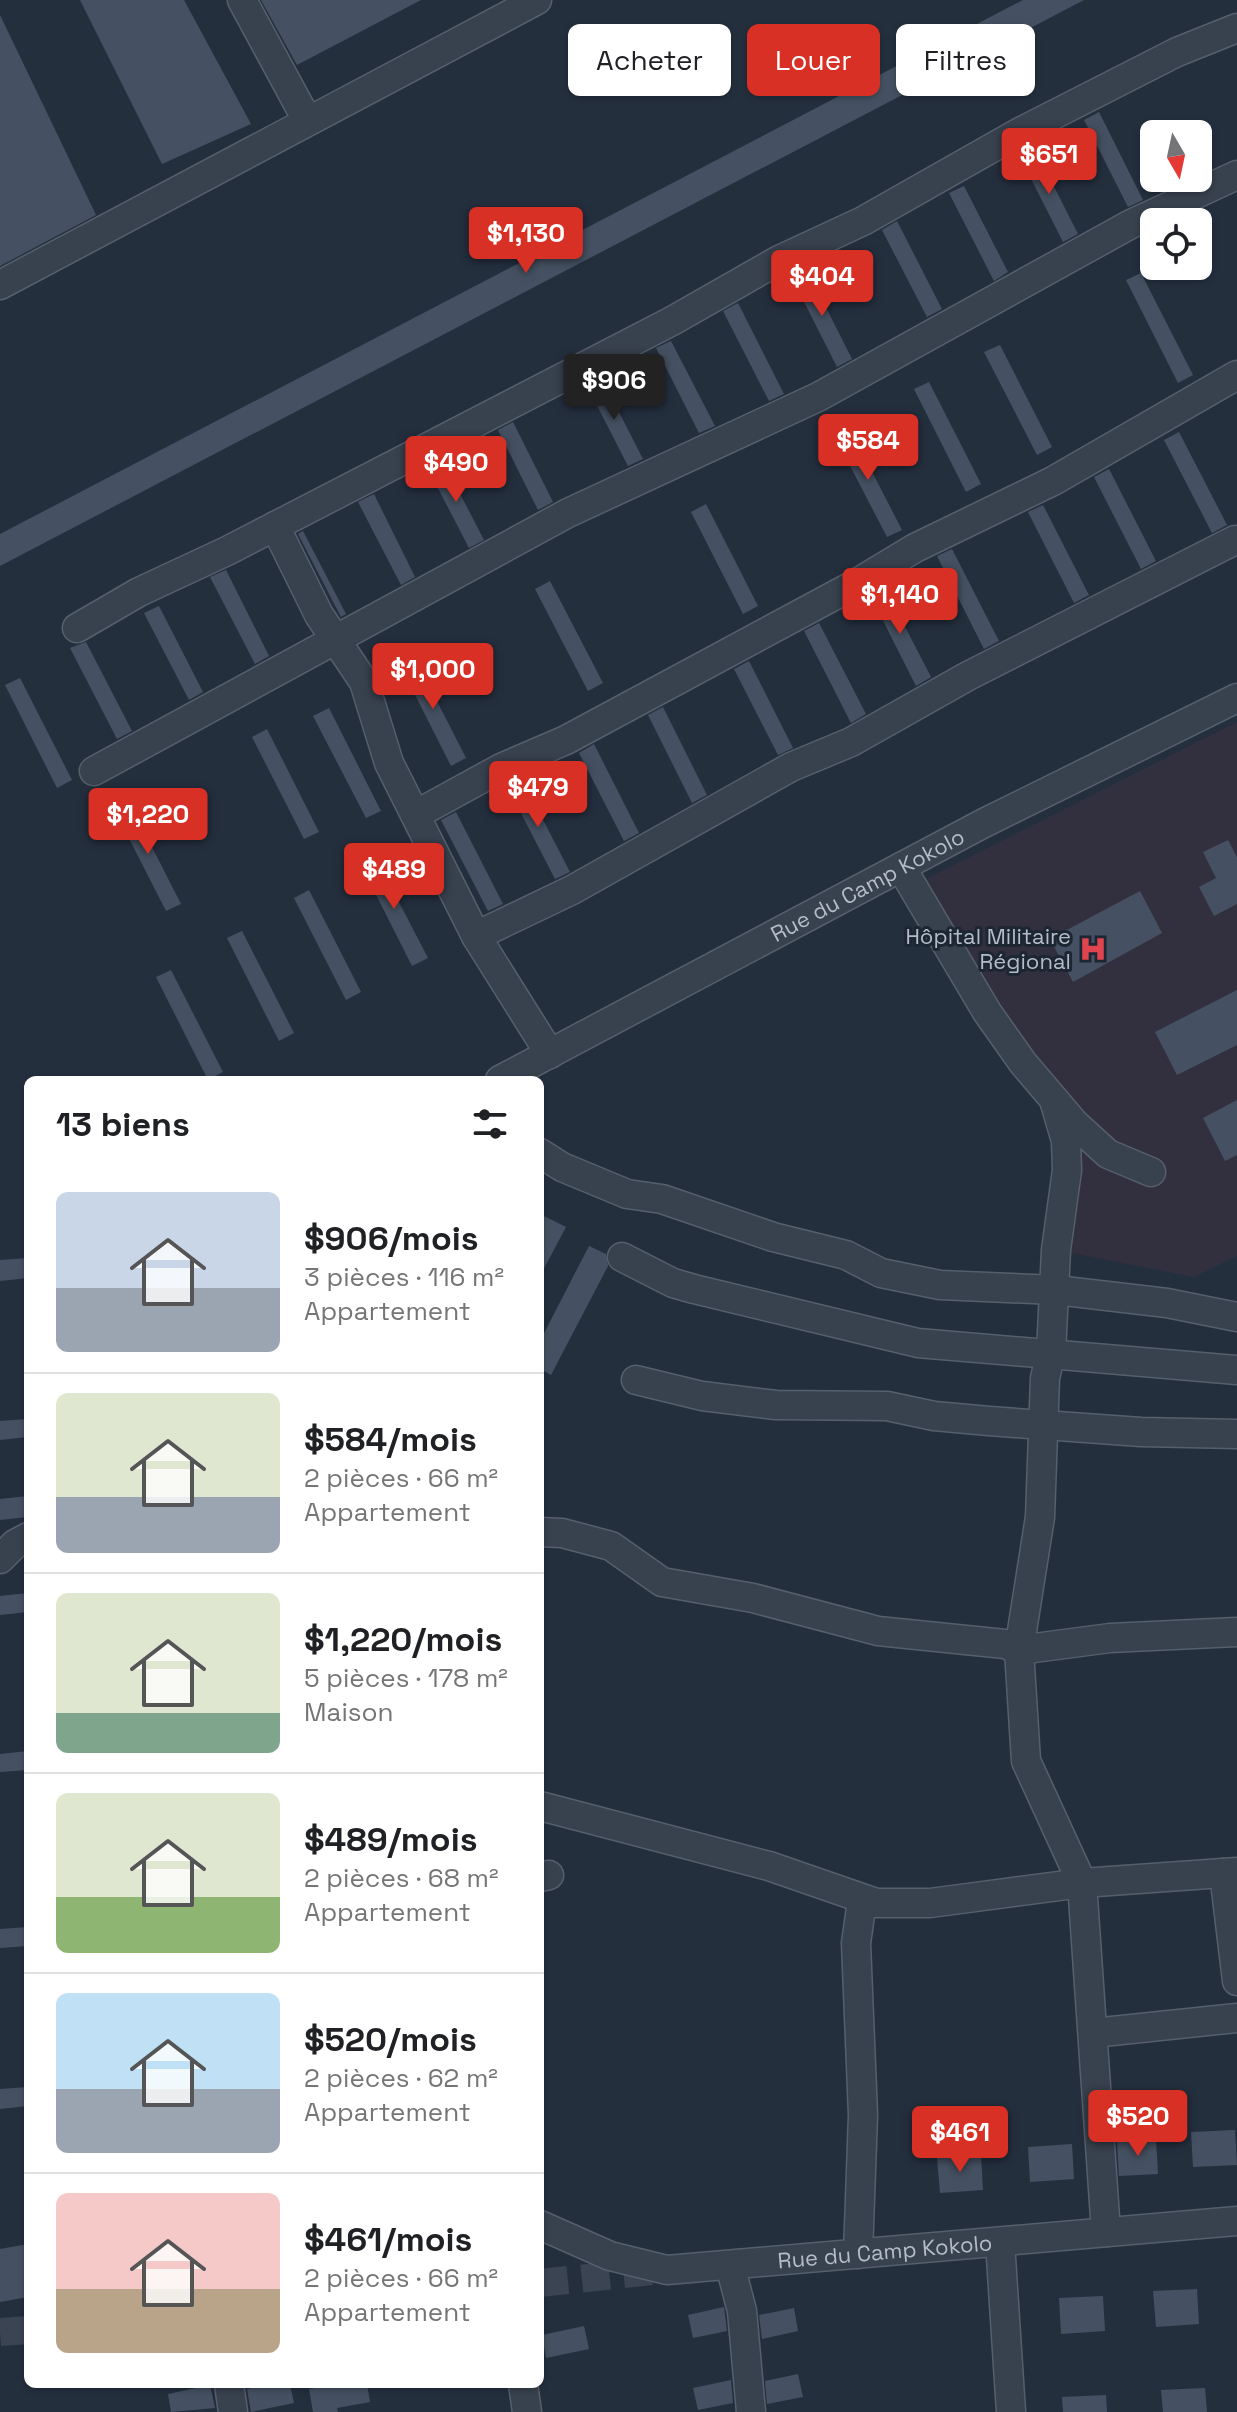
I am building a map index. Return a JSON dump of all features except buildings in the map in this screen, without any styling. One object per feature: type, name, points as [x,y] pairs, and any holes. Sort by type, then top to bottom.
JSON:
[{"type":"street","points":[[242,0],[307,120]]},
{"type":"street","points":[[0,285],[537,0]]},
{"type":"street","points":[[77,628],[139,592],[275,526],[672,321],[779,260],[863,221],[1020,132],[1177,52],[1237,28]]},
{"type":"street","points":[[94,771],[339,641],[568,513],[818,397],[1131,224],[1237,175]]},
{"type":"street","points":[[417,814],[501,768],[566,740],[852,586],[915,548],[1053,481],[1237,375]]},
{"type":"street","points":[[275,526],[319,615],[364,682],[389,763],[476,936],[550,1054]]},
{"type":"street","points":[[476,936],[572,890],[791,767],[851,742],[968,676],[1235,540]]},
{"type":"street","name":"Rue du Camp Kokolo","points":[[508,1076],[901,867],[1237,698]]},
{"type":"street","points":[[901,867],[987,1012],[1054,1100],[1108,1154],[1151,1172]]},
{"type":"street","points":[[1054,1100],[1066,1141],[1067,1170],[1056,1250],[1051,1353],[1045,1378],[1046,1423],[1040,1517],[1019,1650],[1026,1761],[1082,1883],[1106,2232]]},
{"type":"street","points":[[544,1156],[562,1167],[627,1194],[662,1199],[773,1237],[846,1255],[881,1273],[940,1285],[1056,1290],[1167,1303],[1237,1317]]},
{"type":"street","points":[[622,1257],[673,1283],[826,1324],[918,1343],[1237,1370]]},
{"type":"street","points":[[636,1380],[702,1396],[776,1405],[887,1406],[934,1416],[1141,1432],[1237,1434]]},
{"type":"street","points":[[544,1532],[562,1533],[611,1546],[662,1582],[753,1598],[878,1631],[1005,1644],[1019,1650],[1110,1638],[1237,1632]]},
{"type":"street","points":[[0,1559],[24,1539]]},
{"type":"street","points":[[544,1807],[769,1866],[862,1901],[930,1903],[1082,1883],[1231,1872],[1237,1981]]},
{"type":"street","points":[[858,2254],[863,2115],[856,1943],[862,1901]]},
{"type":"street","points":[[1093,2033],[1237,2018]]},
{"type":"street","name":"Rue du Camp Kokolo","points":[[544,2227],[610,2256],[667,2270],[1237,2221]]},
{"type":"street","points":[[1000,2242],[1011,2412]]},
{"type":"street","points":[[730,2265],[742,2311],[751,2412]]},
{"type":"street","points":[[230,2388],[233,2412]]},
{"type":"street","points":[[524,2388],[527,2412]]},
{"type":"shaded area","name":"Hôpital Militaire Régional","points":[[1237,722],[1237,1256],[1194,1277],[1056,1250],[1066,1141],[912,886]]},
{"type":"tunnel","points":[[544,2283],[662,2270]]},
{"type":"tunnel","points":[[0,2332],[24,2330]]},
{"type":"place","name":"Hôpital Militaire Régional","points":[[1093,949]]}]
